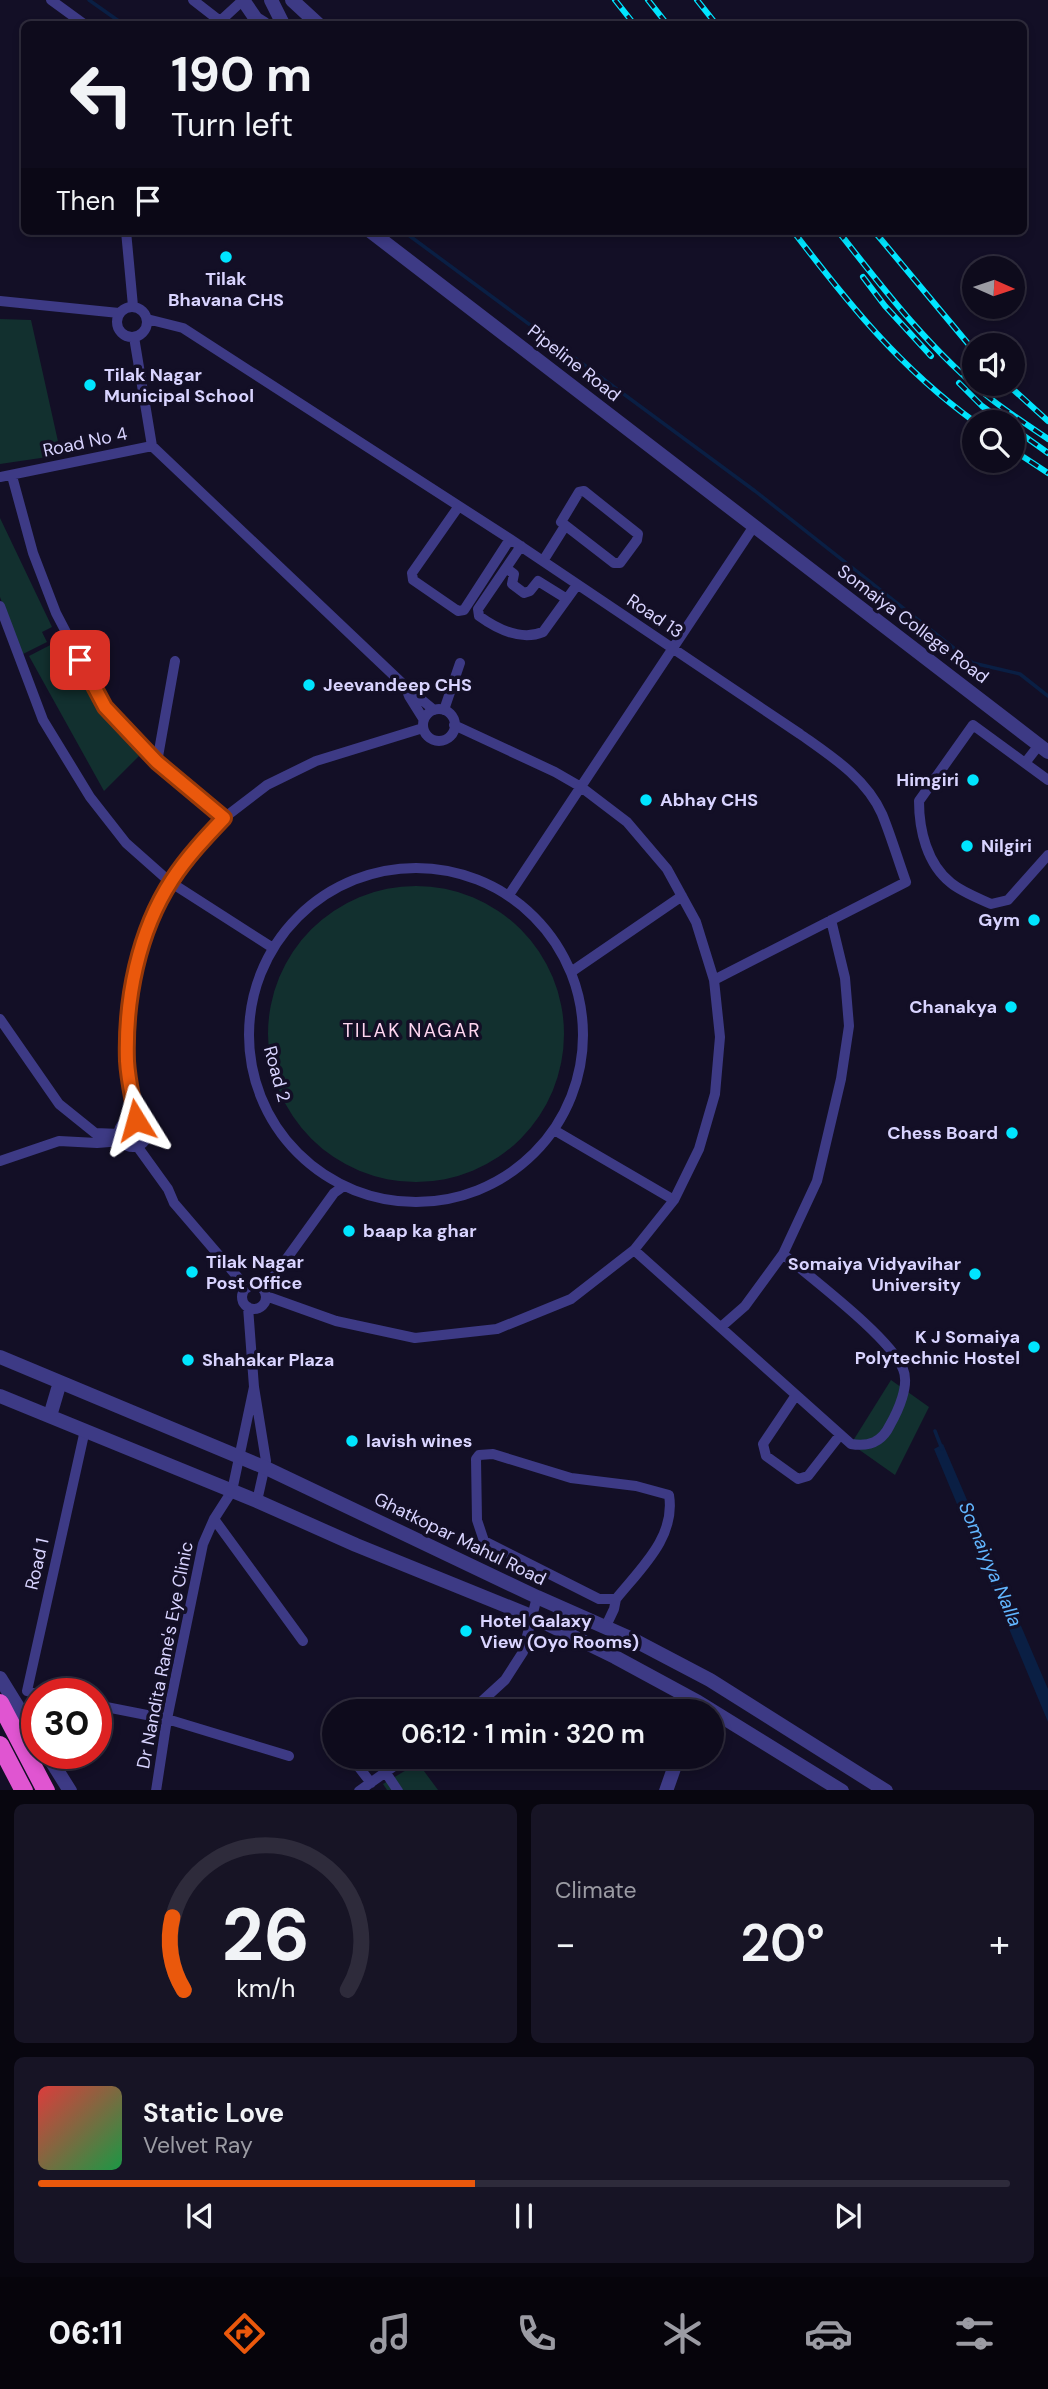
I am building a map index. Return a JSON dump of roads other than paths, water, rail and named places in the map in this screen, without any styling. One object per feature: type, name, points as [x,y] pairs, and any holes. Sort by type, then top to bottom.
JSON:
[{"type":"highway","points":[[0,1703],[46,1790]]},
{"type":"highway","points":[[0,1745],[5,1760],[23,1790]]},
{"type":"street","points":[[51,0],[80,21]]},
{"type":"street","points":[[193,0],[217,21]]},
{"type":"street","points":[[221,21],[243,0],[259,21]]},
{"type":"street","points":[[271,0],[282,21]]},
{"type":"street","points":[[292,0],[315,21]]},
{"type":"street","points":[[307,0],[316,21]]},
{"type":"street","points":[[126,235],[132,306]]},
{"type":"street","name":"Pipeline Road","points":[[375,235],[754,526]]},
{"type":"street","points":[[0,301],[119,313],[132,306]]},
{"type":"street","points":[[119,313],[118,329],[125,335],[134,337],[145,329],[147,319],[142,310],[132,306]]},
{"type":"street","name":"Road 13","points":[[147,319],[183,328],[521,546],[839,761],[862,784],[881,812],[906,882],[714,980]]},
{"type":"street","name":"Road No 4","points":[[0,477],[152,446],[134,337]]},
{"type":"street","points":[[152,446],[405,686],[439,710],[450,714],[454,725],[555,772],[581,787],[627,822],[667,869],[696,922],[714,980],[720,1037],[715,1094],[699,1149],[674,1200],[634,1250],[570,1299],[497,1329],[415,1338],[336,1321],[265,1293],[258,1286],[247,1287]]},
{"type":"street","points":[[12,475],[33,553],[56,613],[105,707],[157,762],[224,818]]},
{"type":"street","points":[[584,491],[637,532],[638,537],[622,562],[617,564],[565,526],[561,520],[579,492],[584,491]]},
{"type":"street","points":[[458,506],[412,573],[413,580],[458,611],[464,610],[510,539]]},
{"type":"street","points":[[543,561],[565,526]]},
{"type":"street","points":[[509,895],[754,526]]},
{"type":"street","name":"Somaiya College Road","points":[[754,526],[1044,749]]},
{"type":"street","points":[[521,546],[478,609],[479,616],[503,631],[539,634],[577,585]]},
{"type":"street","points":[[506,568],[514,575],[512,584],[524,593],[530,591],[538,581],[567,599]]},
{"type":"street","points":[[0,606],[43,720],[83,786],[126,843],[170,882],[273,948]]},
{"type":"street","points":[[157,762],[175,660]]},
{"type":"street","points":[[423,724],[426,715],[439,710],[460,663]]},
{"type":"street","points":[[405,686],[428,737],[438,740],[447,738],[454,725]]},
{"type":"street","points":[[988,705],[919,801],[920,825],[932,862],[950,883],[991,904],[1008,900],[1048,855]]},
{"type":"street","points":[[136,1120],[127,1063],[129,1000],[144,939],[170,882],[195,849],[224,818],[267,785],[316,761],[423,724]]},
{"type":"street","points":[[973,724],[1048,780]]},
{"type":"street","points":[[1025,762],[1044,749]]},
{"type":"street","name":"Road 2","points":[[425,866],[469,875],[509,895],[548,931],[571,972],[583,1030],[576,1083],[554,1130],[520,1166],[478,1191],[430,1202],[382,1199],[341,1188],[294,1149],[264,1104],[250,1052],[253,998],[273,948],[301,912],[328,892],[380,870],[425,866]]},
{"type":"street","points":[[571,972],[682,897]]},
{"type":"street","points":[[720,1328],[745,1306],[783,1254],[817,1181],[841,1079],[849,1026],[845,978],[831,920]]},
{"type":"street","points":[[0,1019],[59,1104],[95,1133],[121,1138],[128,1146],[137,1146],[145,1141],[147,1132],[144,1124],[136,1120],[123,1124],[121,1138]]},
{"type":"street","points":[[554,1130],[674,1200]]},
{"type":"street","points":[[0,1161],[59,1140],[97,1143],[121,1138]]},
{"type":"street","points":[[137,1146],[168,1189],[174,1202],[247,1287]]},
{"type":"street","points":[[248,1307],[255,1309],[262,1306],[265,1293],[334,1193],[341,1188]]},
{"type":"street","points":[[634,1250],[851,1444],[864,1446],[877,1442],[886,1434],[905,1386],[904,1370],[886,1343],[783,1254]]},
{"type":"street","points":[[247,1287],[242,1298],[248,1307],[254,1387],[266,1468],[257,1501]]},
{"type":"street","name":"Ghatkopar Mahul Road","points":[[0,1357],[266,1468],[605,1628],[709,1680],[886,1790]]},
{"type":"street","points":[[50,1416],[60,1382]]},
{"type":"street","points":[[232,1491],[254,1387]]},
{"type":"street","points":[[796,1395],[763,1444],[766,1455],[798,1479],[808,1476],[840,1435]]},
{"type":"street","points":[[0,1396],[531,1616],[615,1657],[683,1699]]},
{"type":"street","name":"Road 1","points":[[30,1678],[85,1430]]},
{"type":"street","points":[[605,1628],[616,1599],[663,1540],[672,1510],[669,1495],[636,1486],[572,1478],[493,1454],[479,1455],[476,1459],[477,1520],[484,1541],[599,1599],[616,1599]]},
{"type":"street","name":"Dr Nandita Rane's Eye Clinic","points":[[156,1790],[167,1719],[203,1544],[214,1518],[232,1491]]},
{"type":"street","points":[[214,1518],[303,1641]]},
{"type":"street","points":[[486,1699],[505,1680],[523,1652],[537,1597]]},
{"type":"street","points":[[0,1678],[21,1712]]},
{"type":"street","points":[[700,1699],[709,1680]]},
{"type":"street","points":[[112,1708],[167,1719],[289,1756]]},
{"type":"street","points":[[724,1723],[837,1787],[844,1764]]},
{"type":"street","points":[[57,1769],[70,1790]]},
{"type":"street","points":[[360,1769],[370,1783]]},
{"type":"street","points":[[359,1790],[391,1769]]},
{"type":"street","points":[[666,1790],[674,1769]]},
{"type":"street","points":[[386,1773],[398,1790]]},
{"type":"water","points":[[943,1444],[1048,1689],[1048,1722],[934,1449]]},
{"type":"waterway","points":[[89,0],[119,21]]},
{"type":"waterway","points":[[408,235],[755,491],[973,663],[1020,674],[1048,696]]},
{"type":"waterway","name":"Somaiyya Nalla","points":[[935,1431],[942,1449]]},
{"type":"railway","points":[[615,0],[632,21]]},
{"type":"railway","points":[[648,0],[665,21]]},
{"type":"railway","points":[[697,0],[714,21]]},
{"type":"railway","points":[[796,235],[876,333],[923,380],[962,412]]},
{"type":"railway","points":[[841,235],[891,298],[969,381],[1048,439]]},
{"type":"railway","points":[[877,235],[962,336]]},
{"type":"railway","points":[[863,277],[885,306],[931,356]]},
{"type":"railway","points":[[959,383],[988,410]]},
{"type":"railway","points":[[1020,396],[1048,421]]},
{"type":"railway","points":[[1025,437],[1048,453]]},
{"type":"railway","points":[[1025,458],[1048,473]]},
{"type":"place","name":"Tilak Bhavana CHS","points":[[226,257]]},
{"type":"place","name":"Tilak Nagar Municipal School","points":[[90,385]]},
{"type":"place","name":"Jeevandeep CHS","points":[[309,685]]},
{"type":"place","name":"Himgiri","points":[[973,780]]},
{"type":"place","name":"Abhay CHS","points":[[646,800]]},
{"type":"place","name":"Nilgiri","points":[[967,846]]},
{"type":"place","name":"Gym","points":[[1034,920]]},
{"type":"place","name":"Chanakya","points":[[1011,1007]]},
{"type":"place","name":"Chess Board","points":[[1012,1133]]},
{"type":"place","name":"baap ka ghar","points":[[349,1231]]},
{"type":"place","name":"Tilak Nagar Post Office","points":[[192,1272]]},
{"type":"place","name":"Somaiya Vidyavihar University","points":[[975,1274]]},
{"type":"place","name":"K J Somaiya Polytechnic Hostel","points":[[1034,1347]]},
{"type":"place","name":"Shahakar Plaza","points":[[188,1360]]},
{"type":"place","name":"lavish wines","points":[[352,1441]]},
{"type":"place","name":"Hotel Galaxy View (Oyo Rooms)","points":[[466,1631]]},
{"type":"district","name":"TILAK NAGAR","points":[[412,1030]]}]
